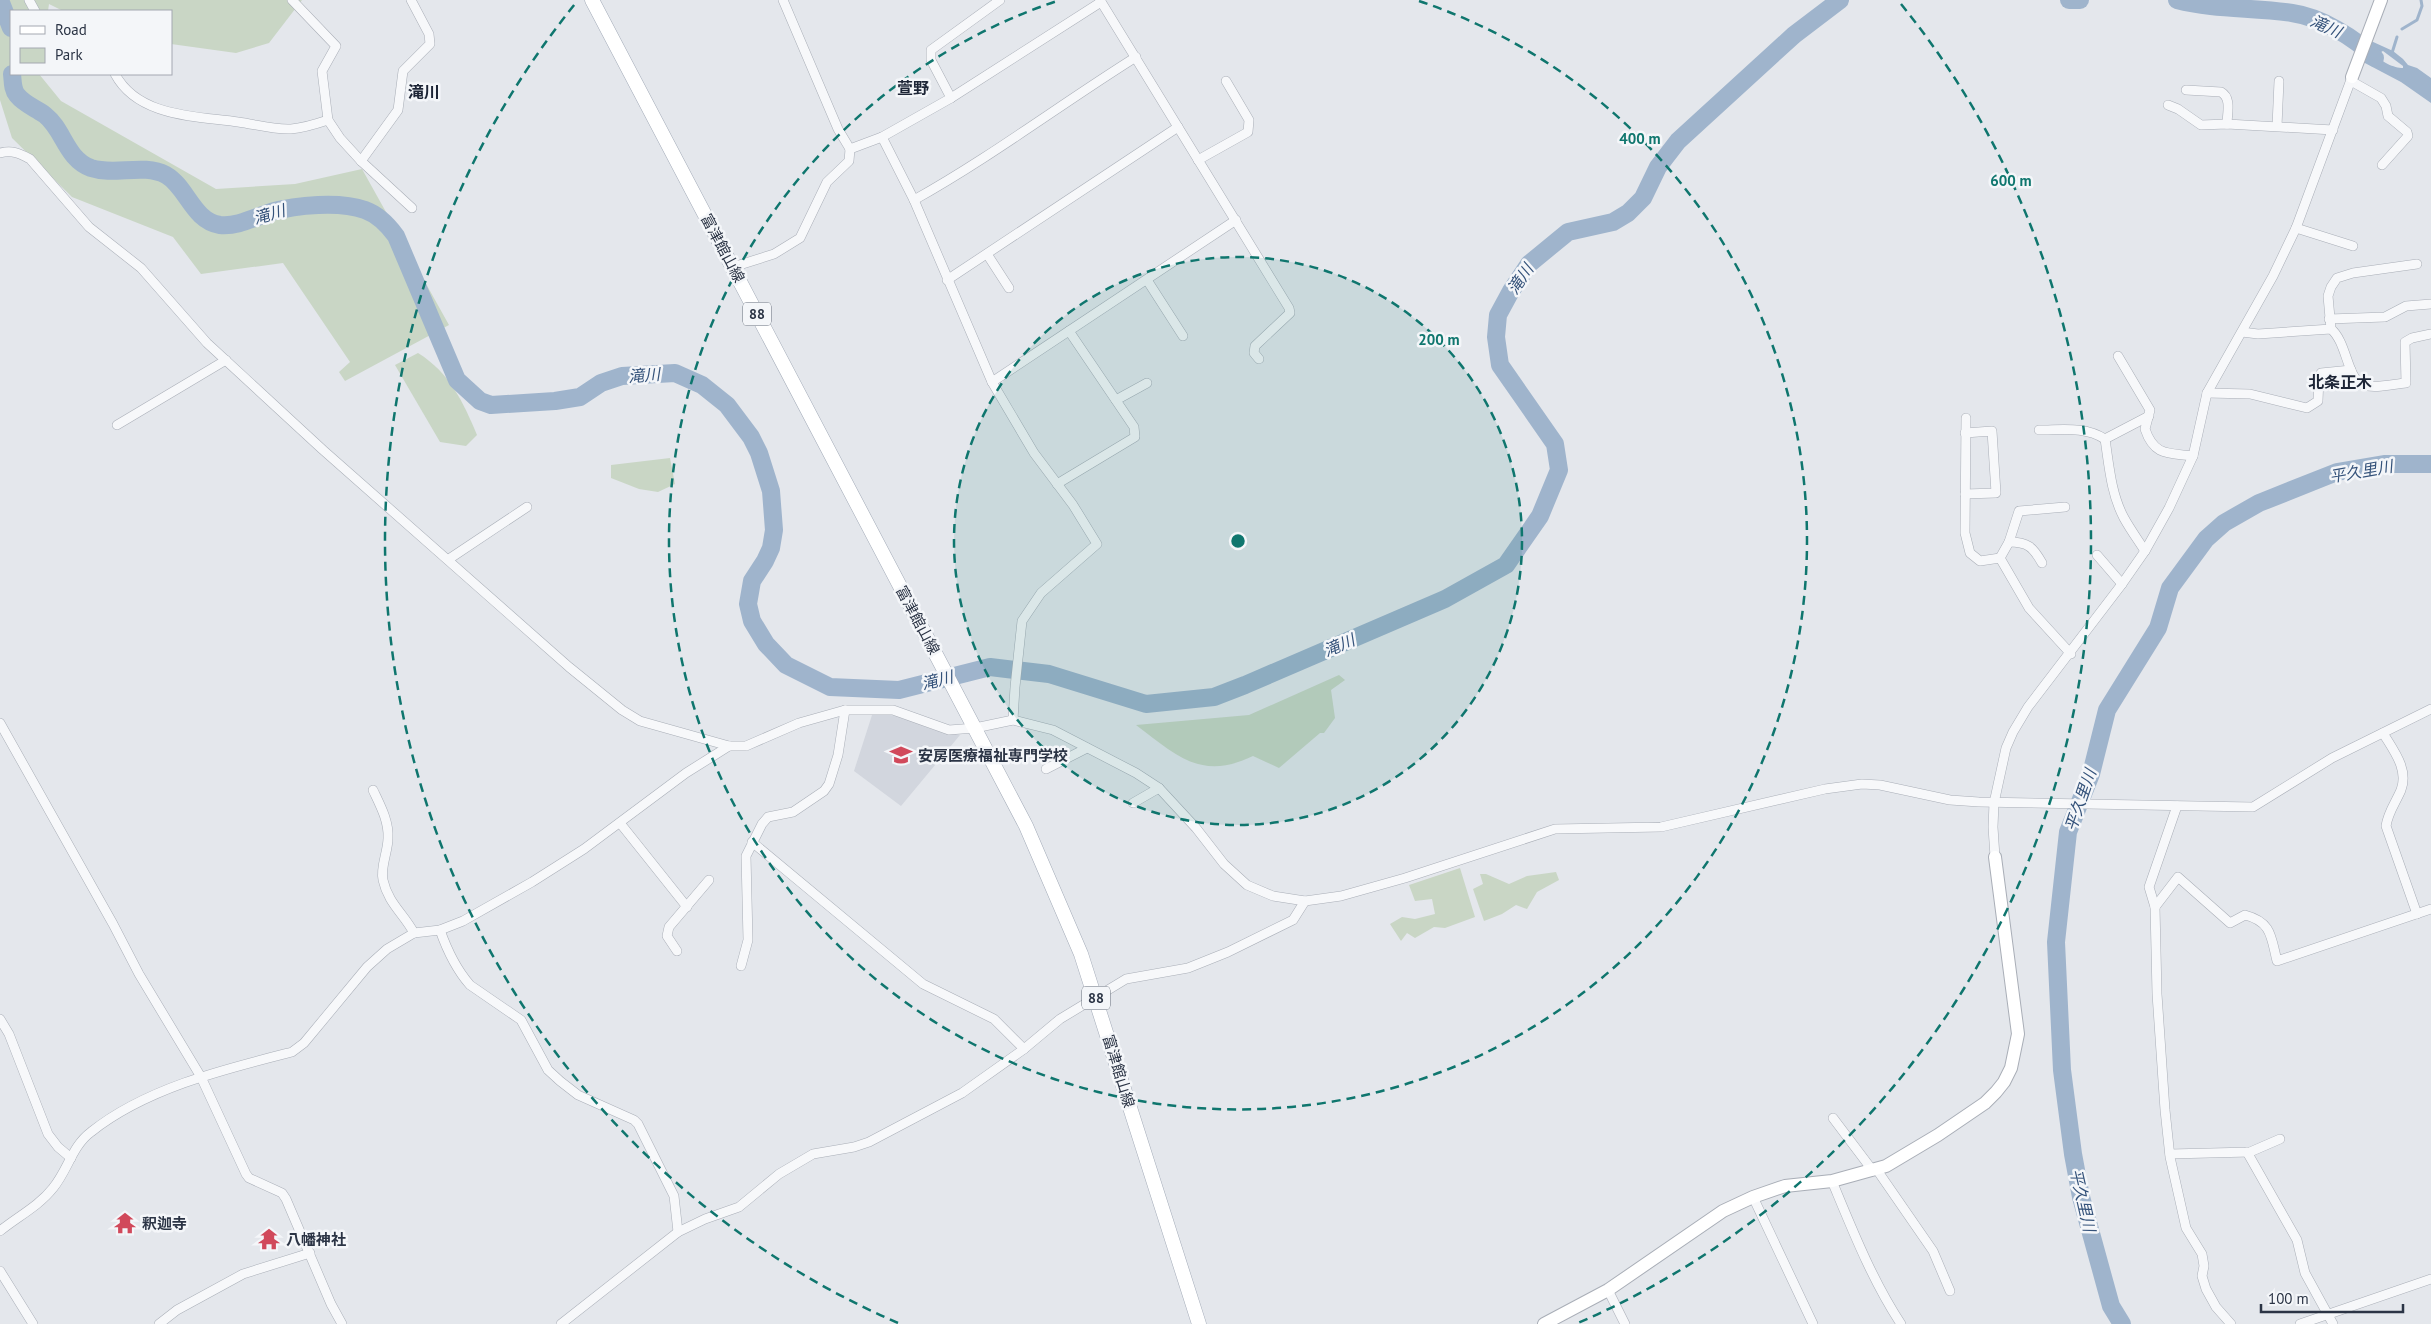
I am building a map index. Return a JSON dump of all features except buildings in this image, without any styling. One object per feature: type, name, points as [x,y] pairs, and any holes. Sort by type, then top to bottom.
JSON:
[{"type":"main road","name":"富津館山線","points":[[592,0],[1026,826],[1057,894],[1081,954],[1199,1324]]},
{"type":"street","points":[[292,0],[336,46],[322,71],[328,120],[340,138],[361,161],[412,208]]},
{"type":"street","points":[[361,161],[398,110],[404,71],[430,44],[429,34],[411,0]]},
{"type":"street","points":[[733,267],[774,254],[800,238],[827,182],[849,161],[850,149],[838,129],[783,0]]},
{"type":"street","points":[[951,98],[931,60],[931,50],[1000,0]]},
{"type":"street","points":[[1544,1324],[1608,1290],[1705,1222],[1753,1197],[1785,1186],[1832,1180],[1875,1170],[1938,1134],[1984,1103],[2004,1082],[2011,1068],[2018,1034],[1995,857],[1993,827],[1994,803],[2006,748],[2016,726],[2071,654],[2145,551],[2172,502],[2192,456],[2207,393],[2242,332],[2296,228],[2381,0]]},
{"type":"street","points":[[850,149],[882,137],[951,98],[1100,1],[1236,220],[1290,313],[1255,346],[1254,354],[1259,359]]},
{"type":"street","points":[[914,200],[962,174],[1036,122],[1136,57]]},
{"type":"street","points":[[116,75],[129,94],[166,112],[290,129],[328,120]]},
{"type":"street","points":[[2351,79],[2381,98],[2386,106],[2388,116],[2407,132],[2408,136],[2382,165]]},
{"type":"street","points":[[1198,160],[1248,132],[1249,120],[1226,81]]},
{"type":"street","points":[[2277,126],[2278,81]]},
{"type":"street","points":[[2186,90],[2226,94],[2228,98],[2227,124]]},
{"type":"street","points":[[2168,106],[2178,109],[2201,125],[2227,124],[2333,130]]},
{"type":"street","points":[[947,280],[1178,127]]},
{"type":"street","points":[[882,137],[914,200],[992,382],[1034,453],[1098,544],[1041,593],[1022,620],[1013,720]]},
{"type":"street","points":[[0,153],[8,151],[17,152],[30,159],[89,227],[141,268],[192,328],[226,360],[374,495],[569,667],[622,710],[640,721],[729,746],[746,746],[799,722],[845,710],[893,710],[949,730],[975,728],[1013,720],[1053,730],[1141,776],[1158,788],[1196,828],[1224,864],[1247,885],[1273,896],[1305,901],[1341,896],[1405,878],[1554,829],[1661,827],[1825,789],[1862,784],[1880,785],[1950,800],[1994,803],[2253,808],[2332,758],[2431,709]]},
{"type":"street","points":[[992,382],[1236,220]]},
{"type":"street","points":[[2296,228],[2352,246]]},
{"type":"street","points":[[987,254],[1009,288]]},
{"type":"street","points":[[2417,264],[2354,273],[2337,278],[2331,286],[2328,296],[2330,324],[2342,343],[2354,379],[2361,384],[2369,386],[2406,383],[2405,342],[2412,338],[2431,334]]},
{"type":"street","points":[[1147,280],[1183,336]]},
{"type":"street","points":[[2242,332],[2258,334],[2385,317],[2406,306],[2431,304]]},
{"type":"street","points":[[1057,484],[1135,436],[1134,427],[1069,331]]},
{"type":"street","points":[[2118,356],[2150,410],[2145,429],[2153,446],[2159,451],[2192,456]]},
{"type":"street","points":[[117,425],[226,360]]},
{"type":"street","points":[[2207,393],[2250,394],[2307,408],[2318,401],[2318,377],[2321,373],[2351,370]]},
{"type":"street","points":[[1116,400],[1147,383]]},
{"type":"street","points":[[2105,439],[2149,416]]},
{"type":"street","points":[[1966,418],[1965,533],[1970,553],[1980,561],[2000,558]]},
{"type":"street","points":[[2039,430],[2093,431],[2105,439],[2111,479],[2117,502],[2124,518],[2145,551]]},
{"type":"street","points":[[1965,494],[1996,493],[1992,431],[1966,433]]},
{"type":"street","points":[[449,560],[527,507]]},
{"type":"street","points":[[2000,558],[2009,542],[2020,511],[2065,507]]},
{"type":"street","points":[[2009,542],[2025,542],[2035,549],[2042,562]]},
{"type":"street","points":[[2097,555],[2122,584]]},
{"type":"street","points":[[2000,558],[2029,608],[2071,654]]},
{"type":"street","points":[[741,966],[748,940],[749,902],[745,870],[746,856],[752,842],[768,817],[794,812],[824,790],[829,784],[838,755],[845,710]]},
{"type":"street","points":[[0,722],[139,974],[201,1077],[246,1174],[249,1178],[282,1193],[331,1304],[342,1324]]},
{"type":"street","points":[[2383,732],[2401,764],[2404,777],[2401,790],[2387,817],[2386,826],[2417,914]]},
{"type":"street","points":[[0,1231],[52,1190],[77,1145],[90,1132],[111,1118],[151,1097],[201,1077],[292,1052],[304,1043],[367,967],[387,949],[414,933],[440,930],[463,921],[532,882],[620,823],[686,773],[729,746]]},
{"type":"street","points":[[1046,769],[1087,748]]},
{"type":"street","points":[[1133,803],[1158,788]]},
{"type":"street","points":[[373,790],[388,825],[389,836],[382,874],[384,883],[389,899],[414,933]]},
{"type":"street","points":[[2177,806],[2149,887],[2155,907],[2157,994],[2165,1110],[2170,1154],[2186,1228],[2202,1254],[2204,1266],[2202,1276],[2206,1288],[2216,1307],[2231,1324]]},
{"type":"street","points":[[620,823],[687,907]]},
{"type":"street","points":[[752,842],[923,984],[994,1019],[1024,1049]]},
{"type":"street","points":[[2155,907],[2178,877],[2230,923],[2245,914],[2263,922],[2269,930],[2277,961],[2431,909]]},
{"type":"street","points":[[678,951],[667,936],[669,927],[709,880]]},
{"type":"street","points":[[561,1324],[678,1232],[705,1219],[739,1207],[779,1174],[813,1154],[854,1147],[869,1142],[962,1093],[1024,1049],[1060,1019],[1126,980],[1188,968],[1228,952],[1293,920],[1305,901]]},
{"type":"street","points":[[440,930],[447,950],[467,982],[494,1003],[521,1020],[548,1070],[560,1082],[578,1095],[634,1120],[638,1124],[674,1196],[678,1232]]},
{"type":"street","points":[[0,1019],[9,1034],[48,1134],[58,1147],[71,1158]]},
{"type":"street","points":[[0,1038],[9,1034]]},
{"type":"street","points":[[1834,1118],[1875,1170],[1933,1251],[1950,1291]]},
{"type":"street","points":[[2170,1154],[2247,1152],[2280,1139]]},
{"type":"street","points":[[2247,1152],[2297,1240],[2305,1273],[2333,1324]]},
{"type":"street","points":[[1832,1180],[1852,1228],[1889,1305],[1901,1324]]},
{"type":"street","points":[[1753,1197],[1812,1324]]},
{"type":"street","points":[[160,1324],[177,1310],[243,1274],[310,1253]]},
{"type":"street","points":[[0,1271],[34,1324]]},
{"type":"street","points":[[2300,1324],[2431,1279]]},
{"type":"street","points":[[1608,1290],[1625,1324]]},
{"type":"shaded area","name":"安房医療福祉専門学校","points":[[873,712],[902,717],[934,730],[960,735],[901,806],[854,771]]},
{"type":"green space","points":[[0,0],[302,0],[269,43],[236,53],[172,44],[172,10],[61,10],[49,4],[48,10],[10,10],[10,75],[40,75],[61,101],[216,189],[295,184],[362,169],[449,325],[345,381],[339,372],[350,362],[283,263],[201,274],[173,237],[72,197],[12,138],[0,100]]},
{"type":"green space","points":[[418,353],[439,370],[461,400],[477,435],[466,446],[440,442],[395,365]]},
{"type":"green space","points":[[670,458],[675,484],[658,492],[639,489],[611,478],[611,465]]},
{"type":"green space","points":[[1339,675],[1345,680],[1331,690],[1335,718],[1324,733],[1320,733],[1279,768],[1253,756],[1235,763],[1219,766],[1204,765],[1190,761],[1177,755],[1136,725],[1249,715]]},
{"type":"green space","points":[[1460,868],[1475,917],[1445,928],[1434,927],[1415,938],[1407,933],[1401,941],[1390,924],[1402,917],[1415,919],[1435,914],[1432,899],[1415,901],[1409,885]]},
{"type":"green space","points":[[1556,872],[1559,880],[1537,892],[1527,909],[1516,905],[1502,914],[1484,921],[1473,889],[1483,884],[1480,874],[1486,874],[1509,884],[1527,876]]},
{"type":"water","points":[[2371,41],[2393,51],[2408,65],[2417,68],[2431,78],[2431,103],[2401,82],[2363,62]],"holes":[[[2383,51],[2403,66],[2403,68],[2392,66],[2381,60],[2377,54]]]},
{"type":"waterway","name":"滝川","points":[[0,0],[10,25]]},
{"type":"waterway","name":"滝川","points":[[12,75],[15,93],[51,121],[70,151],[83,164],[100,170],[148,170],[166,175],[180,187],[197,211],[211,222],[220,225],[233,225],[271,212],[318,205],[355,207],[370,212],[379,218],[396,236],[457,380],[480,401],[491,405],[555,401],[580,397],[601,383],[622,376],[675,373],[702,385],[727,405],[751,437],[759,453],[771,491],[774,530],[771,548],[752,581],[748,604],[752,621],[766,644],[786,665],[830,687],[899,690],[990,667],[1049,674],[1146,704],[1214,697],[1445,599],[1506,565],[1540,516],[1559,470],[1555,444],[1500,365],[1496,337],[1498,315],[1511,291],[1529,264],[1568,232],[1613,222],[1628,213],[1643,198],[1658,167],[1678,141],[1794,35],[1840,0]]},
{"type":"waterway","name":"滝川","points":[[2069,0],[2080,0]]},
{"type":"waterway","name":"滝川","points":[[2177,0],[2206,5],[2303,15],[2337,29],[2358,43],[2375,58]]},
{"type":"waterway","points":[[2402,29],[2417,20],[2422,6],[2421,0]]},
{"type":"waterway","points":[[2392,53],[2397,37]]},
{"type":"waterway","name":"平久里川","points":[[2122,1324],[2111,1306],[2081,1197],[2073,1154],[2062,1070],[2056,942],[2068,832],[2091,774],[2107,710],[2158,628],[2170,588],[2206,539],[2224,523],[2259,503],[2337,472],[2384,464],[2431,464]]},
{"type":"place","name":"安房医療福祉専門学校","points":[[901,755]]},
{"type":"place","name":"釈迦寺","points":[[125,1223]]},
{"type":"place","name":"八幡神社","points":[[269,1239]]},
{"type":"district","name":"萱野","points":[[913,88]]},
{"type":"district","name":"滝川","points":[[424,92]]},
{"type":"district","name":"北条正木","points":[[2340,382]]}]
